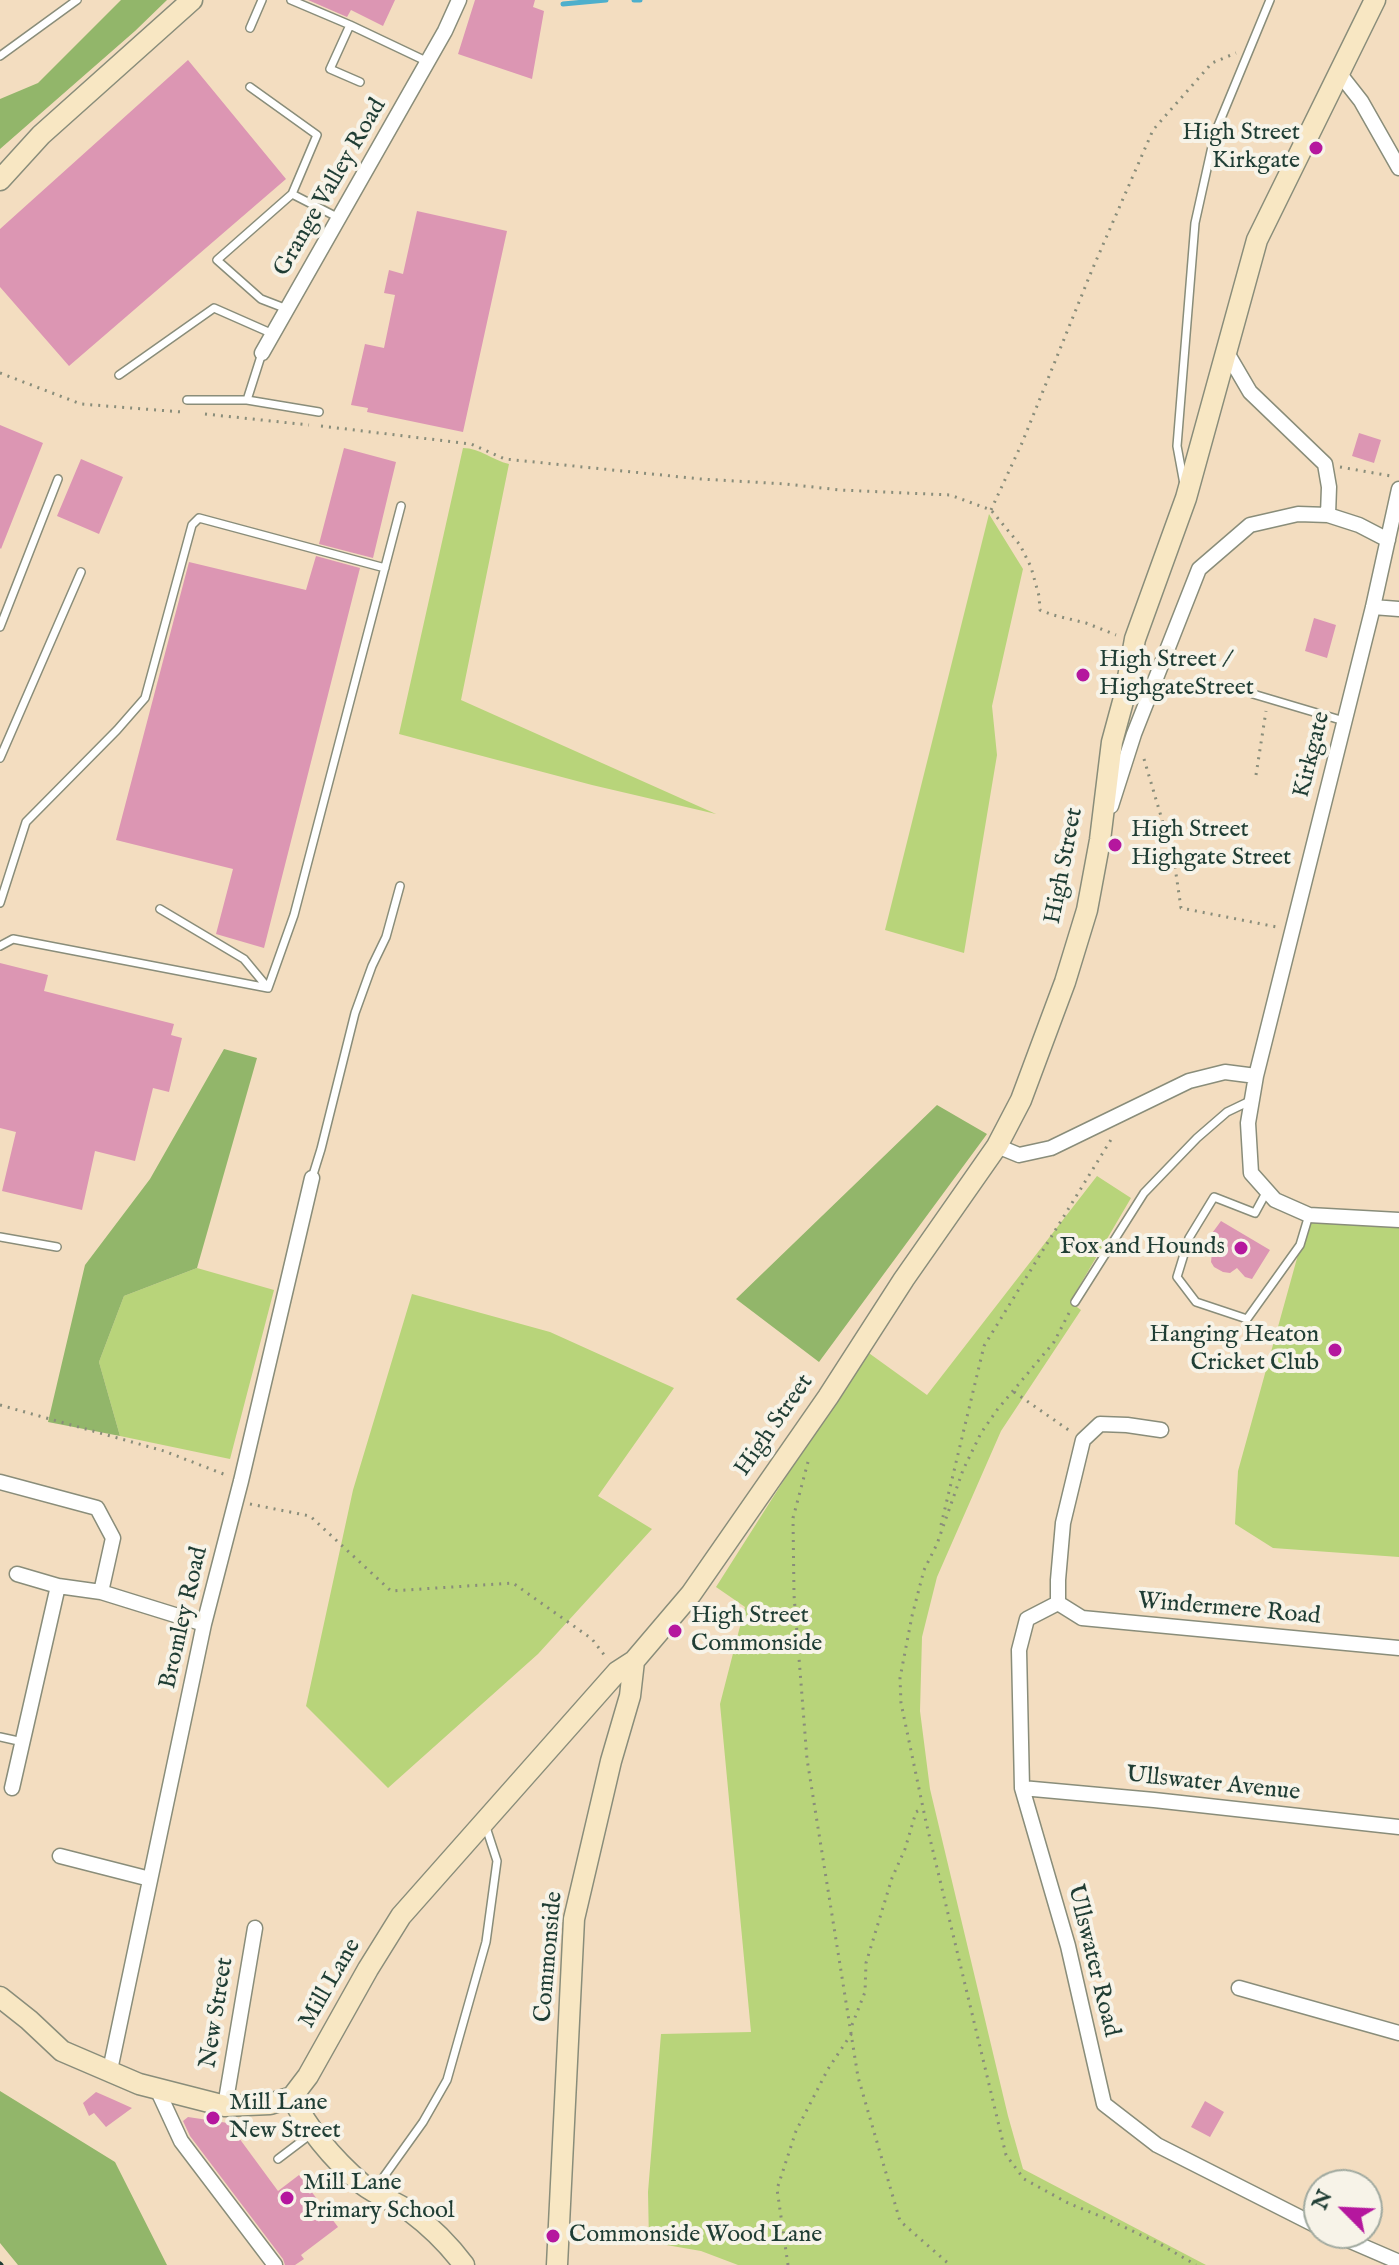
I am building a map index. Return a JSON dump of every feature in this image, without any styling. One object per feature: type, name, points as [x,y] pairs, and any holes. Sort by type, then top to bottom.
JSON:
[{"type":"street","points":[[0,180],[41,135],[192,0]]},
{"type":"street","name":"Grange Valley Road","points":[[262,353],[428,62],[459,0]]},
{"type":"street","name":"High Street","points":[[626,1666],[700,1581],[997,1146],[1021,1100],[1065,982],[1087,910],[1100,840],[1112,742],[1135,639],[1186,498],[1257,240],[1375,0]]},
{"type":"street","points":[[1339,73],[1361,101],[1399,168]]},
{"type":"street","points":[[1226,351],[1250,392],[1325,464],[1329,487],[1328,515]]},
{"type":"street","name":"Kirkgate","points":[[1267,1191],[1251,1173],[1248,1123],[1256,1076],[1373,607],[1399,489]]},
{"type":"street","points":[[1100,840],[1134,734],[1199,569],[1250,525],[1298,514],[1328,515],[1359,525],[1388,540]]},
{"type":"street","points":[[1373,607],[1399,609]]},
{"type":"street","points":[[997,1146],[1019,1155],[1051,1148],[1189,1081],[1225,1072],[1256,1076]]},
{"type":"street","name":"Bromley Road","points":[[110,2070],[204,1624],[312,1178]]},
{"type":"street","points":[[1267,1191],[1275,1200],[1309,1215],[1399,1220]]},
{"type":"street","points":[[1058,1603],[1063,1523],[1083,1440],[1100,1424],[1161,1430]]},
{"type":"street","points":[[0,1482],[97,1508],[113,1538],[101,1592]]},
{"type":"street","points":[[17,1574],[58,1586],[101,1592],[204,1624]]},
{"type":"street","points":[[12,1788],[58,1586]]},
{"type":"street","name":"Windermere Road","points":[[1058,1603],[1082,1618],[1399,1648]]},
{"type":"street","name":"Ullswater Road","points":[[1058,1603],[1027,1619],[1019,1650],[1022,1788],[1068,1946],[1104,2104],[1157,2145],[1303,2219]]},
{"type":"street","name":"Mill Lane","points":[[292,2097],[308,2076],[401,1916],[484,1820],[626,1666]]},
{"type":"street","name":"Commonside","points":[[557,2265],[574,1919],[611,1761],[630,1696],[626,1666]]},
{"type":"street","name":"Ullswater Avenue","points":[[1022,1788],[1399,1827]]},
{"type":"street","points":[[60,1856],[150,1879]]},
{"type":"street","name":"New Street","points":[[225,2106],[255,1928]]},
{"type":"street","points":[[1239,1988],[1399,2033]]},
{"type":"street","points":[[0,1997],[62,2051],[139,2084],[225,2106],[270,2104],[292,2097],[312,2133],[325,2148],[364,2185],[411,2213],[450,2247],[464,2265]]},
{"type":"street","points":[[157,2089],[181,2141],[275,2265]]},
{"type":"street","points":[[1369,2249],[1399,2262]]},
{"type":"lane","points":[[0,56],[77,0]]},
{"type":"lane","points":[[250,28],[262,0]]},
{"type":"lane","points":[[291,0],[428,62]]},
{"type":"lane","points":[[1186,498],[1177,446],[1195,223],[1215,133],[1270,0]]},
{"type":"lane","points":[[350,25],[330,69],[360,82]]},
{"type":"lane","points":[[250,87],[317,135],[292,194],[217,260],[261,299],[287,309]]},
{"type":"lane","points":[[292,194],[339,218]]},
{"type":"lane","points":[[119,375],[214,308],[273,334]]},
{"type":"lane","name":"Grange Valley Road","points":[[247,400],[262,353]]},
{"type":"lane","points":[[187,400],[247,400],[319,412]]},
{"type":"lane","points":[[0,627],[58,479]]},
{"type":"lane","points":[[268,988],[294,915],[401,506]]},
{"type":"lane","points":[[0,903],[26,822],[145,698],[192,525],[199,518],[385,568]]},
{"type":"lane","points":[[0,758],[81,572]]},
{"type":"lane","points":[[1253,694],[1344,721]]},
{"type":"lane","points":[[312,1178],[355,1013],[386,937],[400,886]]},
{"type":"lane","points":[[160,909],[244,959],[268,988]]},
{"type":"lane","points":[[0,946],[13,939],[268,988]]},
{"type":"lane","points":[[1075,1302],[1144,1193],[1227,1112],[1252,1100]]},
{"type":"lane","points":[[1267,1191],[1255,1213],[1214,1197],[1189,1238],[1177,1277],[1196,1302],[1247,1319],[1300,1245],[1309,1215]]},
{"type":"lane","points":[[0,1237],[57,1247]]},
{"type":"lane","points":[[0,1737],[23,1742]]},
{"type":"lane","points":[[374,2191],[423,2122],[447,2080],[486,1942],[497,1861],[484,1820]]},
{"type":"lane","points":[[278,2159],[312,2133]]},
{"type":"path","points":[[991,510],[1153,130],[1212,63],[1250,47]]},
{"type":"path","points":[[0,373],[81,404],[187,412]]},
{"type":"path","points":[[202,414],[471,444],[505,459],[701,479],[950,495],[991,510],[1020,545],[1031,567],[1040,610],[1135,639]]},
{"type":"path","points":[[1325,464],[1399,477]]},
{"type":"path","points":[[1256,775],[1267,700]]},
{"type":"path","points":[[1134,734],[1150,773],[1174,860],[1181,908],[1293,931]]},
{"type":"path","points":[[937,1544],[984,1346],[1112,1137]]},
{"type":"path","points":[[1075,1302],[1054,1342],[981,1433],[963,1470],[937,1544],[924,1570],[900,1678],[901,1703],[1006,2155],[1024,2179],[1068,2203],[1160,2244],[1196,2265]]},
{"type":"path","points":[[1014,1392],[1083,1440]]},
{"type":"path","points":[[0,1405],[164,1451],[241,1481]]},
{"type":"path","points":[[809,1458],[793,1518],[794,1595],[807,1759],[858,2077],[900,2221],[950,2265]]},
{"type":"path","points":[[236,1501],[310,1516],[391,1591],[513,1583],[626,1666]]},
{"type":"path","points":[[851,2027],[865,1992],[866,1963],[892,1878],[916,1812],[923,1808]]},
{"type":"path","points":[[788,2265],[777,2189],[796,2131],[828,2069],[852,2033]]},
{"type":"green space","points":[[121,0],[167,0],[0,149],[0,99],[38,83]]},
{"type":"green space","points":[[463,448],[509,464],[461,700],[716,814],[399,734]]},
{"type":"green space","points":[[989,514],[1023,569],[992,706],[997,755],[964,953],[885,930]]},
{"type":"green space","points":[[224,1049],[257,1058],[197,1268],[124,1296],[99,1362],[120,1436],[48,1422],[85,1265],[150,1179]]},
{"type":"green space","points":[[937,1105],[987,1134],[819,1362],[736,1299]]},
{"type":"green space","points":[[1097,1176],[1131,1198],[1070,1302],[1081,1310],[1001,1431],[937,1577],[922,1637],[920,1711],[930,1789],[1023,2169],[1206,2265],[738,2265],[701,2251],[649,2242],[648,2192],[661,2034],[751,2032],[720,1704],[745,1607],[716,1587],[866,1351],[927,1395]]},
{"type":"green space","name":"Hanging Heaton Cricket Club","points":[[1309,1215],[1399,1220],[1399,1557],[1273,1548],[1235,1524],[1238,1471]]},
{"type":"green space","points":[[197,1268],[274,1290],[230,1459],[120,1436],[99,1362],[124,1296]]},
{"type":"green space","points":[[412,1294],[550,1332],[674,1388],[598,1496],[652,1529],[538,1654],[388,1788],[306,1706],[353,1490]]},
{"type":"green space","points":[[0,2091],[115,2162],[167,2265],[18,2265],[0,2243]]},
{"type":"building","points":[[308,0],[395,0],[383,26],[351,10],[347,17]]},
{"type":"building","points":[[475,0],[535,0],[533,7],[544,11],[532,79],[458,54]]},
{"type":"building","points":[[188,60],[286,179],[69,366],[0,287],[0,229]]},
{"type":"building","points":[[417,211],[507,231],[463,432],[367,412],[368,408],[351,405],[365,344],[384,348],[395,295],[384,293],[389,270],[403,274]]},
{"type":"building","points":[[0,425],[43,443],[1,549],[0,548]]},
{"type":"building","points":[[1359,433],[1381,440],[1374,463],[1352,456]]},
{"type":"building","points":[[344,448],[396,462],[373,558],[319,544]]},
{"type":"building","points":[[81,459],[123,477],[99,534],[57,516]]},
{"type":"building","points":[[316,556],[360,568],[264,948],[216,934],[233,869],[116,840],[189,562],[306,590]]},
{"type":"building","points":[[1314,618],[1336,625],[1327,658],[1305,651]]},
{"type":"building","points":[[0,963],[48,975],[44,991],[174,1024],[171,1035],[182,1038],[169,1092],[153,1088],[135,1161],[95,1151],[82,1210],[2,1191],[16,1132],[0,1128]]},
{"type":"building","name":"Fox and Hounds","points":[[1221,1221],[1270,1250],[1252,1279],[1245,1277],[1237,1268],[1230,1273],[1223,1272],[1211,1262],[1213,1243],[1207,1240]]},
{"type":"building","points":[[96,2092],[132,2108],[106,2127],[94,2113],[89,2116],[83,2103]]},
{"type":"building","points":[[1205,2101],[1224,2112],[1210,2137],[1191,2127]]},
{"type":"building","points":[[188,2117],[228,2123],[278,2191],[299,2175],[338,2227],[301,2255],[304,2259],[295,2265],[285,2265],[190,2136],[183,2121]]},
{"type":"waterway","points":[[563,4],[606,0]]},
{"type":"waterway","points":[[634,0],[640,0]]},
{"type":"place","name":"High Street Kirkgate","points":[[1316,148]]},
{"type":"place","name":"High Street / HighgateStreet","points":[[1083,675]]},
{"type":"place","name":"High Street Highgate Street","points":[[1115,845]]},
{"type":"place","name":"Fox and Hounds","points":[[1241,1248]]},
{"type":"place","name":"Hanging Heaton Cricket Club","points":[[1335,1350]]},
{"type":"place","name":"High Street Commonside","points":[[675,1631]]},
{"type":"place","name":"Mill Lane New Street","points":[[213,2118]]},
{"type":"place","name":"Mill Lane Primary School","points":[[287,2198]]},
{"type":"place","name":"Commonside Wood Lane","points":[[553,2236]]}]
